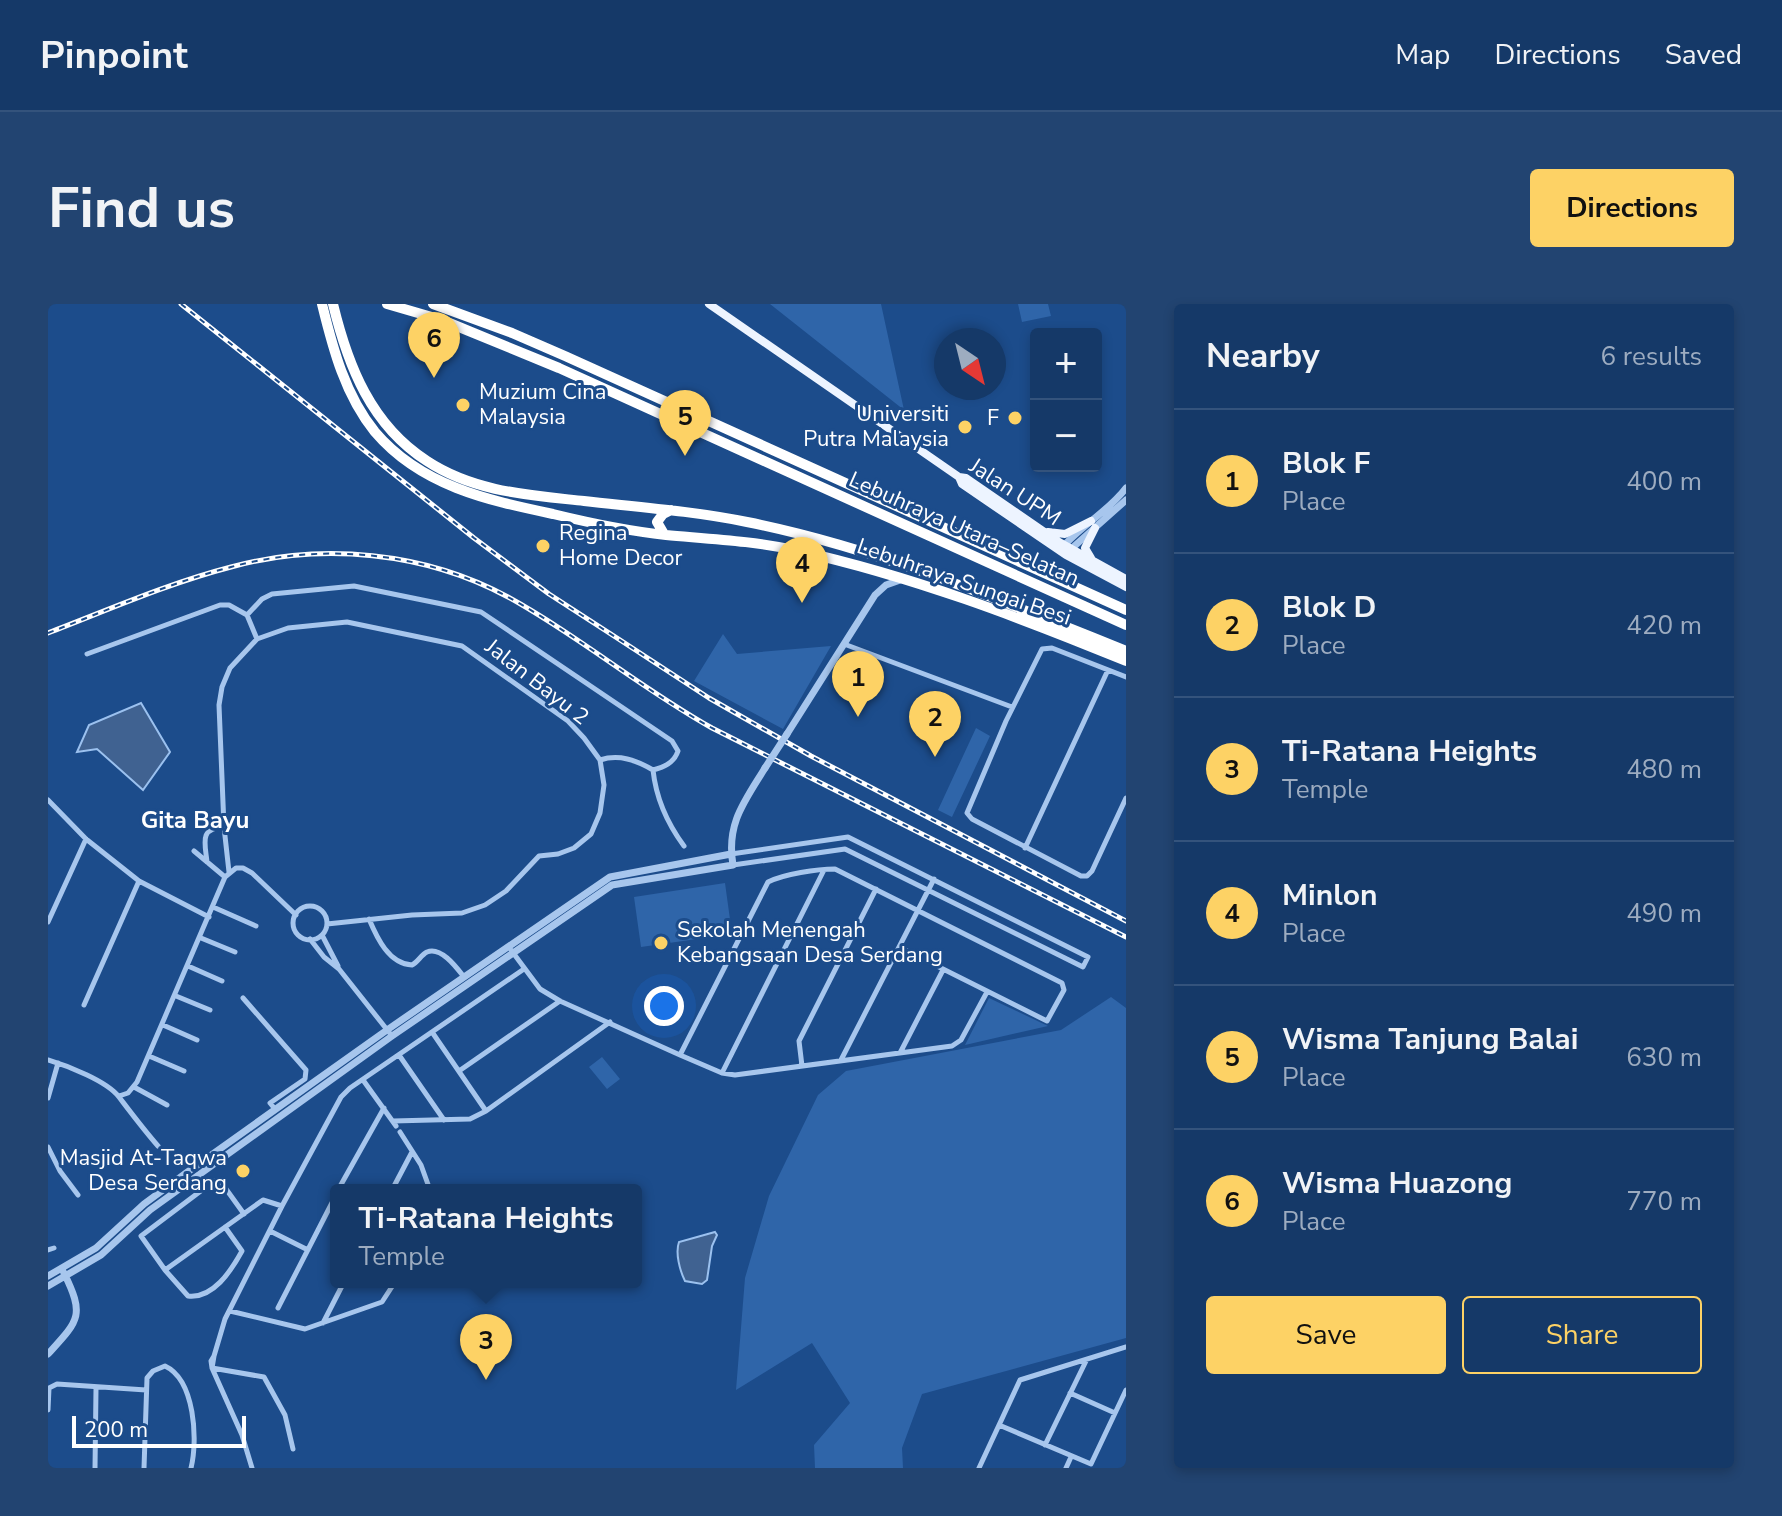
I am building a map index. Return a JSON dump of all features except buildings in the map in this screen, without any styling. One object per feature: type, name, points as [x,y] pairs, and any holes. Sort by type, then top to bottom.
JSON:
[{"type":"highway","name":"Lebuhraya Utara–Selatan","points":[[387,304],[442,320],[559,368],[1126,625]]},
{"type":"highway","name":"Lebuhraya Utara–Selatan","points":[[433,304],[565,356],[1126,610]]},
{"type":"highway","name":"Lebuhraya Sungai Besi","points":[[329,307],[367,398],[393,433],[427,462],[448,473],[490,490],[671,510],[746,522],[851,549],[965,587],[1126,651]]},
{"type":"highway","name":"Lebuhraya Sungai Besi","points":[[329,307],[339,368],[356,404],[375,431],[411,465],[444,484],[487,500],[580,520],[664,534],[745,541],[871,568],[1126,661]]},
{"type":"highway","points":[[664,534],[657,522],[671,510]]},
{"type":"main road","name":"Jalan UPM","points":[[709,304],[959,477],[966,478],[1043,531],[1065,550]]},
{"type":"main road","points":[[959,477],[962,484],[1126,587]]},
{"type":"main road","points":[[1043,531],[1065,534],[1093,524]]},
{"type":"main road","points":[[1093,524],[1085,548],[1097,564]]},
{"type":"main road","points":[[1065,550],[1126,579]]},
{"type":"street","points":[[1065,550],[1126,488]]},
{"type":"street","points":[[1093,524],[1126,500]]},
{"type":"street","points":[[871,568],[878,581],[875,595]]},
{"type":"street","points":[[733,865],[730,842],[736,816],[875,595],[886,585],[905,578]]},
{"type":"street","points":[[247,615],[262,599],[272,594],[354,586],[481,612],[672,741],[678,751],[662,767],[653,770],[625,758],[612,756],[600,760],[604,785],[600,813],[591,834],[574,848],[539,856],[506,891],[485,905],[462,913],[327,924]]},
{"type":"street","points":[[87,654],[220,605],[229,605],[247,615],[257,639],[230,668],[219,705],[227,874],[134,1087],[119,1096]]},
{"type":"street","name":"Jalan Bayu 2","points":[[257,639],[288,628],[347,622],[462,646],[568,721],[600,760]]},
{"type":"street","points":[[844,644],[1012,707]]},
{"type":"street","points":[[1126,677],[1052,648],[1042,649],[1012,707],[967,813],[972,819],[1025,848],[1081,876],[1087,876],[1126,798]]},
{"type":"street","points":[[1098,650],[1108,670]]},
{"type":"street","points":[[1025,848],[1108,670],[1126,661]]},
{"type":"street","points":[[653,770],[663,811],[684,846]]},
{"type":"street","points":[[48,800],[86,839],[139,881],[209,917]]},
{"type":"street","points":[[207,862],[205,837],[212,828],[224,827]]},
{"type":"street","points":[[48,1286],[64,1273],[111,1247],[189,1177],[275,1109],[390,1033],[464,977],[510,950],[612,885],[845,849],[1083,967],[1088,957],[848,837],[731,854],[610,877],[510,950],[189,1177]]},
{"type":"street","points":[[48,922],[86,839]]},
{"type":"street","points":[[194,851],[227,874]]},
{"type":"street","points":[[227,874],[243,868],[252,873],[296,915]]},
{"type":"street","points":[[724,1070],[825,869]]},
{"type":"street","points":[[680,1055],[768,882],[825,869],[835,869],[1062,983],[1064,990],[1047,1021],[899,947]]},
{"type":"street","points":[[840,1061],[934,879]]},
{"type":"street","points":[[84,1005],[139,881]]},
{"type":"street","points":[[802,1066],[799,1041],[876,889]]},
{"type":"street","points":[[213,907],[256,926]]},
{"type":"street","points":[[310,939],[322,935],[327,924],[324,913],[316,907],[302,908],[296,915],[294,924],[297,933],[310,939],[324,957],[339,969],[390,1033]]},
{"type":"street","points":[[369,919],[383,946],[398,962],[412,965],[427,952],[433,952],[450,961],[464,977]]},
{"type":"street","points":[[322,935],[339,969]]},
{"type":"street","points":[[201,938],[235,952]]},
{"type":"street","points":[[510,950],[540,989],[560,1001],[680,1055],[724,1070],[747,1074],[957,1044],[987,992]]},
{"type":"street","points":[[188,966],[222,981]]},
{"type":"street","points":[[252,1468],[242,1435],[211,1361],[225,1319],[334,1107],[350,1088],[524,969]]},
{"type":"street","points":[[900,1053],[943,970]]},
{"type":"street","points":[[176,996],[210,1010]]},
{"type":"street","points":[[243,998],[306,1070],[305,1079],[270,1103],[275,1109]]},
{"type":"street","points":[[459,1071],[560,1001]]},
{"type":"street","points":[[363,1080],[394,1124],[470,1119],[486,1111],[610,1022]]},
{"type":"street","points":[[163,1025],[197,1040]]},
{"type":"street","points":[[432,1032],[486,1111]]},
{"type":"street","points":[[399,1055],[445,1121]]},
{"type":"street","points":[[149,1056],[184,1071]]},
{"type":"street","points":[[48,1060],[90,1077],[119,1096],[158,1146]]},
{"type":"street","points":[[48,1098],[58,1063]]},
{"type":"street","points":[[134,1087],[167,1105]]},
{"type":"street","points":[[341,1184],[384,1108]]},
{"type":"street","points":[[400,1132],[421,1165],[428,1184]]},
{"type":"street","points":[[48,1147],[60,1171],[78,1195]]},
{"type":"street","points":[[395,1184],[412,1152]]},
{"type":"street","points":[[189,1177],[199,1192]]},
{"type":"street","points":[[225,1227],[242,1251],[233,1268],[199,1298],[188,1296],[141,1236],[199,1192],[219,1181],[244,1214]]},
{"type":"street","points":[[165,1270],[263,1200],[282,1206]]},
{"type":"street","points":[[278,1308],[330,1206]]},
{"type":"street","points":[[270,1231],[308,1250]]},
{"type":"street","points":[[48,1276],[64,1273]]},
{"type":"street","points":[[48,1354],[70,1329],[77,1310],[77,1302],[64,1273]]},
{"type":"street","points":[[323,1323],[341,1288]]},
{"type":"street","points":[[230,1311],[305,1329],[382,1302],[391,1288]]},
{"type":"street","points":[[979,1468],[1020,1380],[1126,1347]]},
{"type":"street","points":[[1045,1445],[1087,1358]]},
{"type":"street","points":[[144,1468],[147,1378],[153,1371],[165,1366],[179,1374],[192,1404],[192,1467]]},
{"type":"street","points":[[212,1368],[264,1377],[285,1415],[293,1449]]},
{"type":"street","points":[[48,1410],[49,1388],[57,1384],[146,1390]]},
{"type":"street","points":[[95,1468],[96,1389]]},
{"type":"street","points":[[999,1425],[1091,1464],[1126,1390]]},
{"type":"street","points":[[1070,1393],[1115,1413]]},
{"type":"street","points":[[1066,1468],[1071,1457]]},
{"type":"shaded area","points":[[770,304],[881,304],[904,410]]},
{"type":"shaded area","points":[[1018,304],[1048,304],[1051,316],[1022,322]]},
{"type":"shaded area","points":[[723,634],[737,654],[831,646],[783,729],[694,681]]},
{"type":"shaded area","points":[[141,703],[170,752],[143,790],[97,749],[77,752],[89,725]]},
{"type":"shaded area","points":[[976,728],[990,736],[952,817],[938,810]]},
{"type":"shaded area","points":[[725,883],[732,934],[641,947],[634,897]]},
{"type":"shaded area","points":[[1111,997],[1126,1008],[1126,1338],[922,1394],[902,1448],[903,1468],[815,1468],[814,1445],[850,1403],[812,1343],[736,1390],[745,1278],[769,1196],[818,1095],[846,1071],[1061,1030]]},
{"type":"shaded area","points":[[989,998],[1048,1026],[965,1045]]},
{"type":"shaded area","points":[[602,1057],[620,1079],[607,1089],[589,1067]]},
{"type":"shaded area","points":[[715,1232],[717,1235],[712,1246],[707,1280],[702,1284],[685,1281],[679,1262],[679,1242]]},
{"type":"railway","points":[[181,304],[474,538],[549,594],[709,698],[811,756],[1126,921]]},
{"type":"railway","points":[[48,633],[185,581],[266,559],[301,555],[372,556],[442,570],[476,582],[534,612],[712,728],[1126,937]]},
{"type":"place","name":"Wisma Huazong","points":[[434,378]]},
{"type":"place","name":"Muzium Cina Malaysia","points":[[463,405]]},
{"type":"place","name":"F","points":[[1015,418]]},
{"type":"place","name":"Universiti Putra Malaysia","points":[[965,427]]},
{"type":"place","name":"Wisma Tanjung Balai","points":[[685,456]]},
{"type":"place","name":"Regina Home Decor","points":[[543,546]]},
{"type":"place","name":"Minlon","points":[[802,603]]},
{"type":"place","name":"Blok F","points":[[858,717]]},
{"type":"place","name":"Blok D","points":[[935,757]]},
{"type":"place","name":"Sekolah Menengah Kebangsaan Desa Serdang","points":[[661,943]]},
{"type":"place","name":"Masjid At-Taqwa Desa Serdang","points":[[243,1171]]},
{"type":"place","name":"Ti-Ratana Heights","points":[[486,1380]]},
{"type":"district","name":"Gita Bayu","points":[[195,820]]}]
